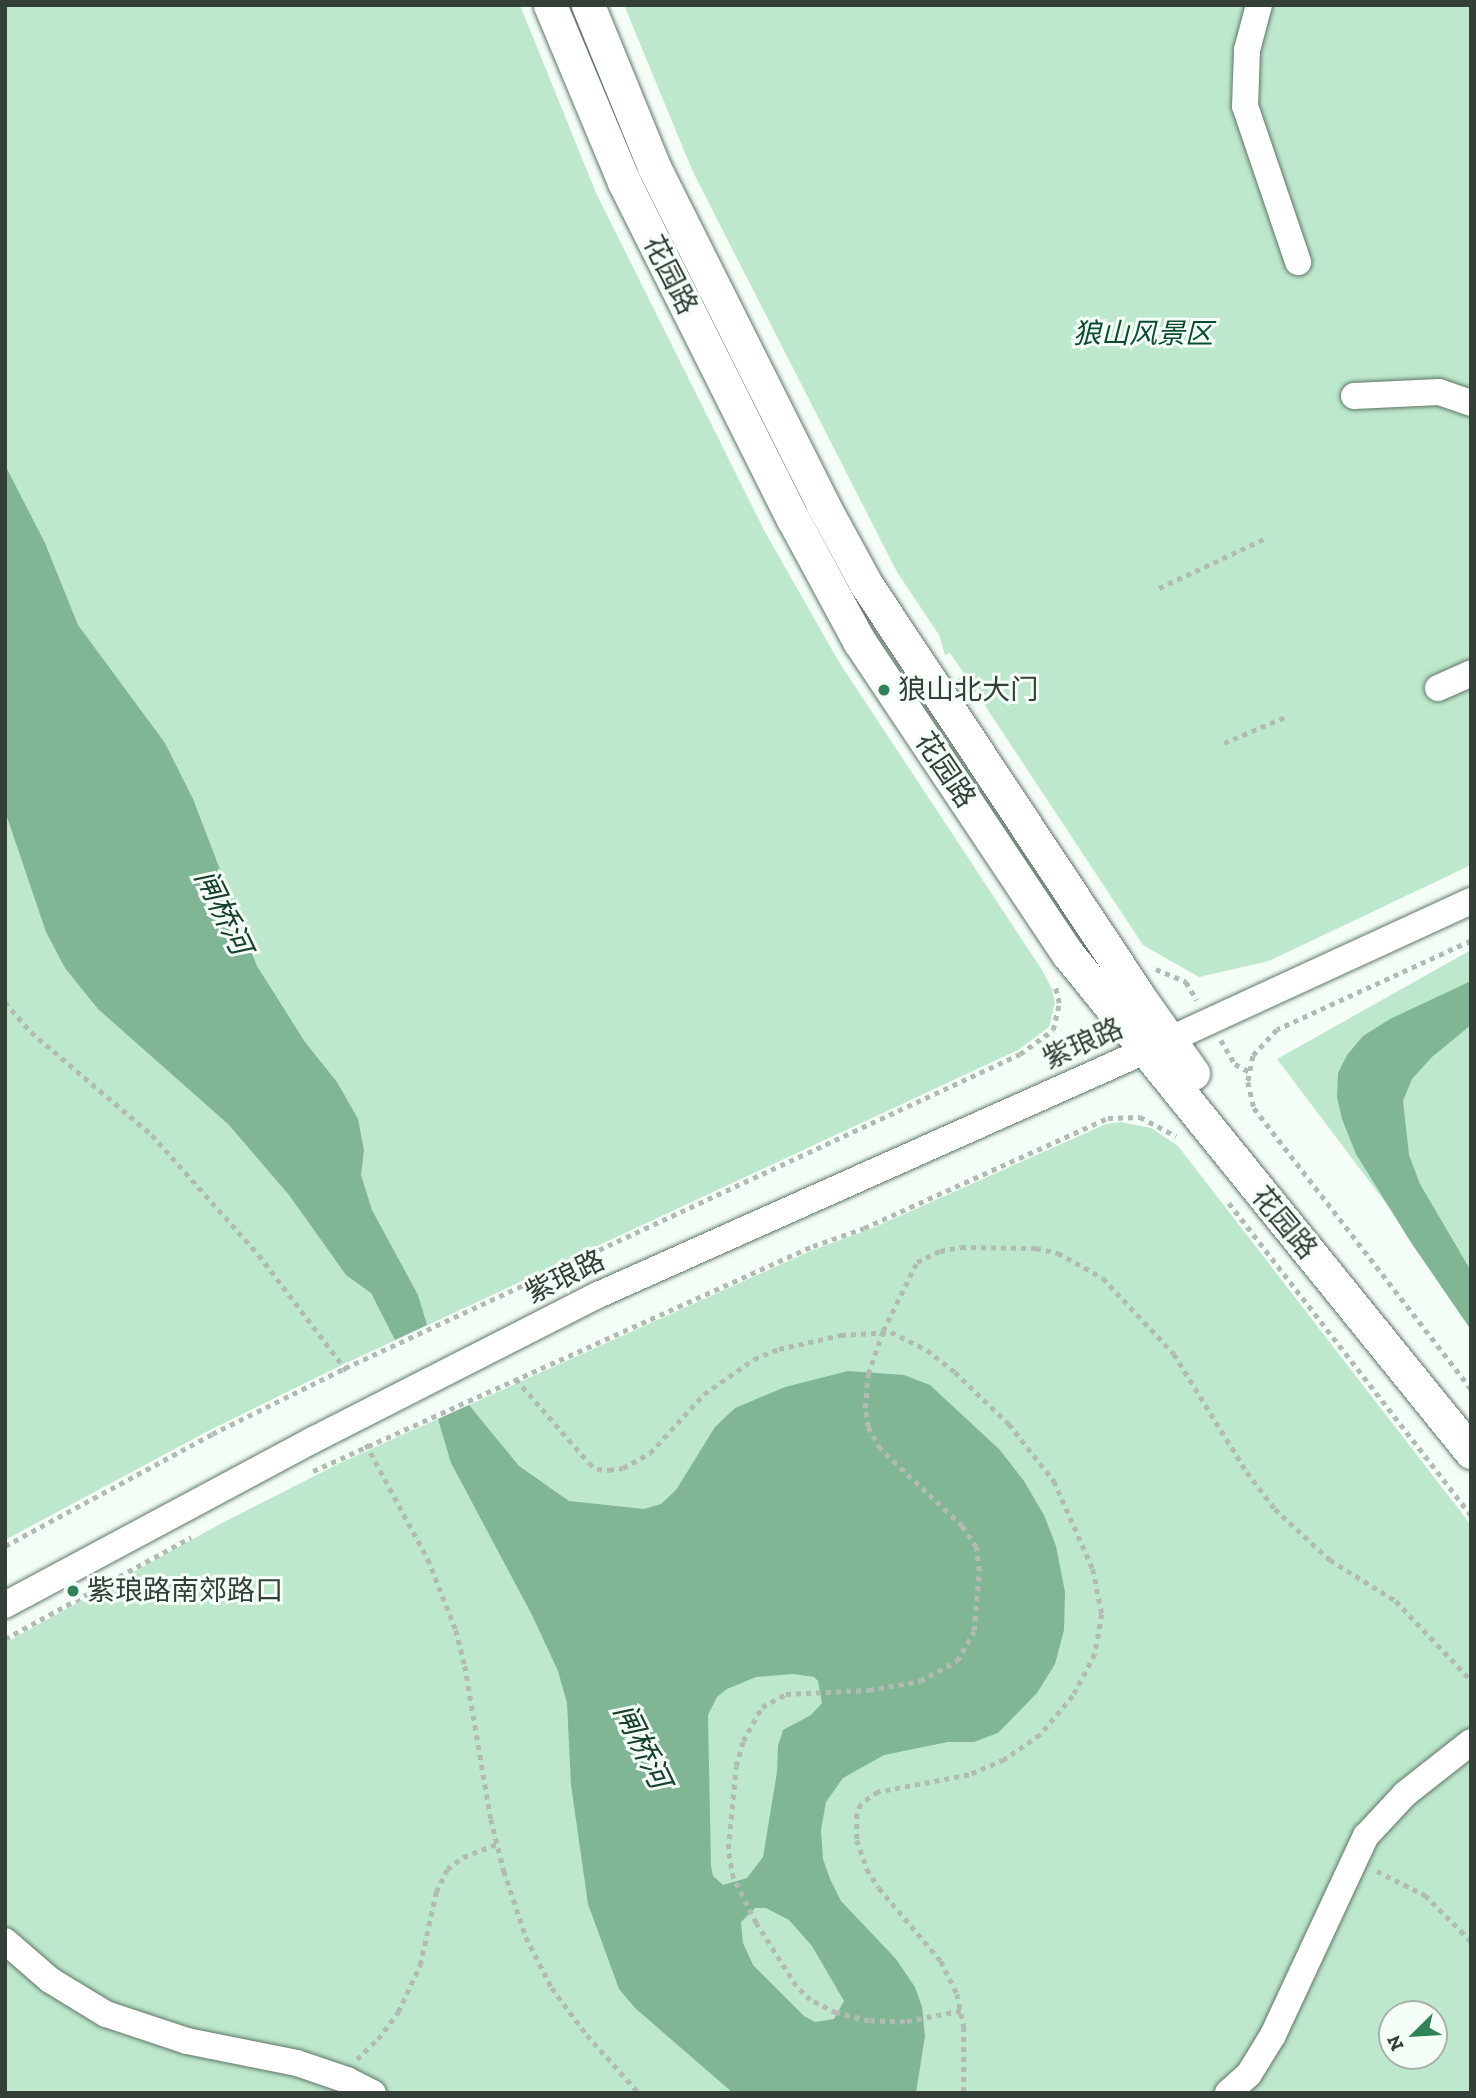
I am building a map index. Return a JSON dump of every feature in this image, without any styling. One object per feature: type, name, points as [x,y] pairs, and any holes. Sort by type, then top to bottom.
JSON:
[{"type":"main road","name":"花园路","points":[[550,5],[624,182],[793,519],[859,641],[1068,954],[1157,1045],[1471,1428]]},
{"type":"main road","name":"花园路","points":[[588,5],[654,167],[823,505],[866,584],[1157,1045],[1471,1452]]},
{"type":"street","points":[[1259,5],[1247,50],[1245,106],[1298,262]]},
{"type":"street","points":[[1354,396],[1439,392],[1471,403]]},
{"type":"street","points":[[1438,688],[1471,673]]},
{"type":"street","name":"紫琅路","points":[[5,1605],[313,1440],[598,1295],[1471,901]]},
{"type":"street","points":[[1227,2093],[1249,2074],[1273,2035],[1366,1836],[1405,1794],[1471,1742]]},
{"type":"street","points":[[5,1941],[50,1980],[116,2019],[187,2041],[297,2063],[338,2076],[373,2093]]},
{"type":"path","points":[[1159,588],[1266,538]]},
{"type":"path","points":[[1224,743],[1285,717]]},
{"type":"path","points":[[1471,941],[1277,1030],[1253,1056],[1248,1082],[1254,1108],[1471,1389]]},
{"type":"path","points":[[5,1546],[212,1434],[1020,1054],[1053,1030],[1059,1003],[1051,977]]},
{"type":"path","points":[[5,1002],[31,1032],[152,1135],[259,1255],[346,1370]]},
{"type":"path","points":[[306,1475],[813,1246],[864,1228],[1108,1118],[1140,1117],[1157,1123],[1181,1140]]},
{"type":"path","points":[[1223,1195],[1471,1515]]},
{"type":"path","points":[[961,2011],[905,2022],[869,2021],[830,2010],[810,2000],[796,1986],[756,1923],[733,1878],[729,1839],[736,1766],[743,1741],[762,1707],[775,1697],[869,1689],[920,1681],[957,1661],[974,1631],[979,1572],[976,1547],[962,1526],[874,1441],[868,1427],[864,1391],[873,1359],[910,1270],[917,1262],[940,1251],[983,1245],[1036,1248],[1058,1253],[1084,1265],[1135,1309],[1174,1354],[1247,1472],[1275,1509],[1329,1560],[1396,1601],[1471,1681]]},
{"type":"path","points":[[516,1379],[589,1463],[597,1469],[609,1471],[623,1468],[650,1453],[704,1394],[754,1359],[779,1349],[841,1335],[883,1331],[903,1335],[928,1350],[1009,1424],[1054,1481],[1079,1532],[1093,1569],[1102,1614],[1101,1633],[1087,1672],[1057,1717],[1040,1735],[1004,1760],[970,1775],[878,1792],[861,1804],[857,1814],[857,1840],[867,1869],[878,1888],[941,1961],[957,1994],[961,2011],[964,2093]]},
{"type":"path","points":[[363,1440],[429,1559],[456,1630],[497,1844],[526,1937],[547,1980],[587,2035],[639,2093]]},
{"type":"path","points":[[5,1639],[202,1531]]},
{"type":"path","points":[[338,2076],[378,2039],[398,2012],[420,1965],[436,1892],[446,1869],[463,1857],[497,1844]]},
{"type":"path","points":[[1352,1861],[1401,1881],[1425,1895],[1471,1941]]},
{"type":"green space","points":[[5,5],[520,5],[596,193],[765,532],[839,662],[1042,970],[1052,989],[1055,1003],[1049,1027],[1018,1050],[342,1365],[210,1430],[5,1540]]},
{"type":"green space","name":"狼山风景区","points":[[624,5],[1471,5],[1471,865],[1269,961],[1199,977],[1143,945],[976,692],[964,697],[957,679],[965,675],[950,653],[945,655],[939,635],[897,572],[693,172]]},
{"type":"green space","points":[[1471,950],[1471,1316],[1277,1059]]},
{"type":"green space","points":[[1121,1122],[1151,1128],[1178,1146],[1471,1525],[1471,2093],[5,2093],[5,1643],[220,1524],[342,1462],[813,1250],[873,1228],[1106,1124]]},
{"type":"water","name":"闸桥河","points":[[5,465],[45,543],[78,625],[165,743],[193,799],[257,966],[305,1042],[337,1082],[358,1119],[364,1150],[361,1175],[372,1210],[418,1295],[427,1325],[395,1340],[371,1293],[346,1275],[289,1195],[228,1124],[98,1009],[65,968],[46,932],[5,811]]},
{"type":"water","points":[[1471,981],[1471,1025],[1432,1057],[1412,1079],[1403,1101],[1409,1155],[1420,1184],[1471,1271],[1471,1330],[1410,1241],[1356,1154],[1342,1119],[1337,1097],[1338,1073],[1347,1055],[1363,1036],[1390,1019]]},
{"type":"water","name":"闸桥河","points":[[848,1371],[904,1375],[930,1385],[1000,1450],[1024,1481],[1044,1515],[1056,1546],[1065,1592],[1064,1630],[1055,1664],[1037,1693],[998,1733],[974,1742],[948,1742],[884,1755],[843,1778],[826,1802],[821,1830],[823,1859],[830,1879],[841,1901],[896,1959],[915,1987],[922,2007],[925,2036],[916,2093],[733,2093],[635,2008],[619,1989],[588,1904],[571,1785],[567,1703],[558,1671],[532,1615],[451,1463],[438,1419],[469,1405],[519,1466],[569,1501],[644,1509],[661,1504],[676,1490],[715,1427],[735,1408],[785,1387]],"holes":[[[793,1674],[814,1677],[818,1681],[822,1703],[811,1715],[783,1730],[778,1746],[777,1772],[763,1857],[747,1878],[723,1885],[713,1876],[711,1866],[708,1715],[717,1697],[727,1689],[756,1677]],[[755,1908],[766,1908],[789,1920],[812,1946],[844,2001],[834,2019],[815,2022],[804,2016],[753,1965],[743,1943],[741,1922]]]},
{"type":"place","name":"狼山北大门","points":[[884,690]]},
{"type":"place","name":"紫琅路南郊路口","points":[[73,1591]]}]
